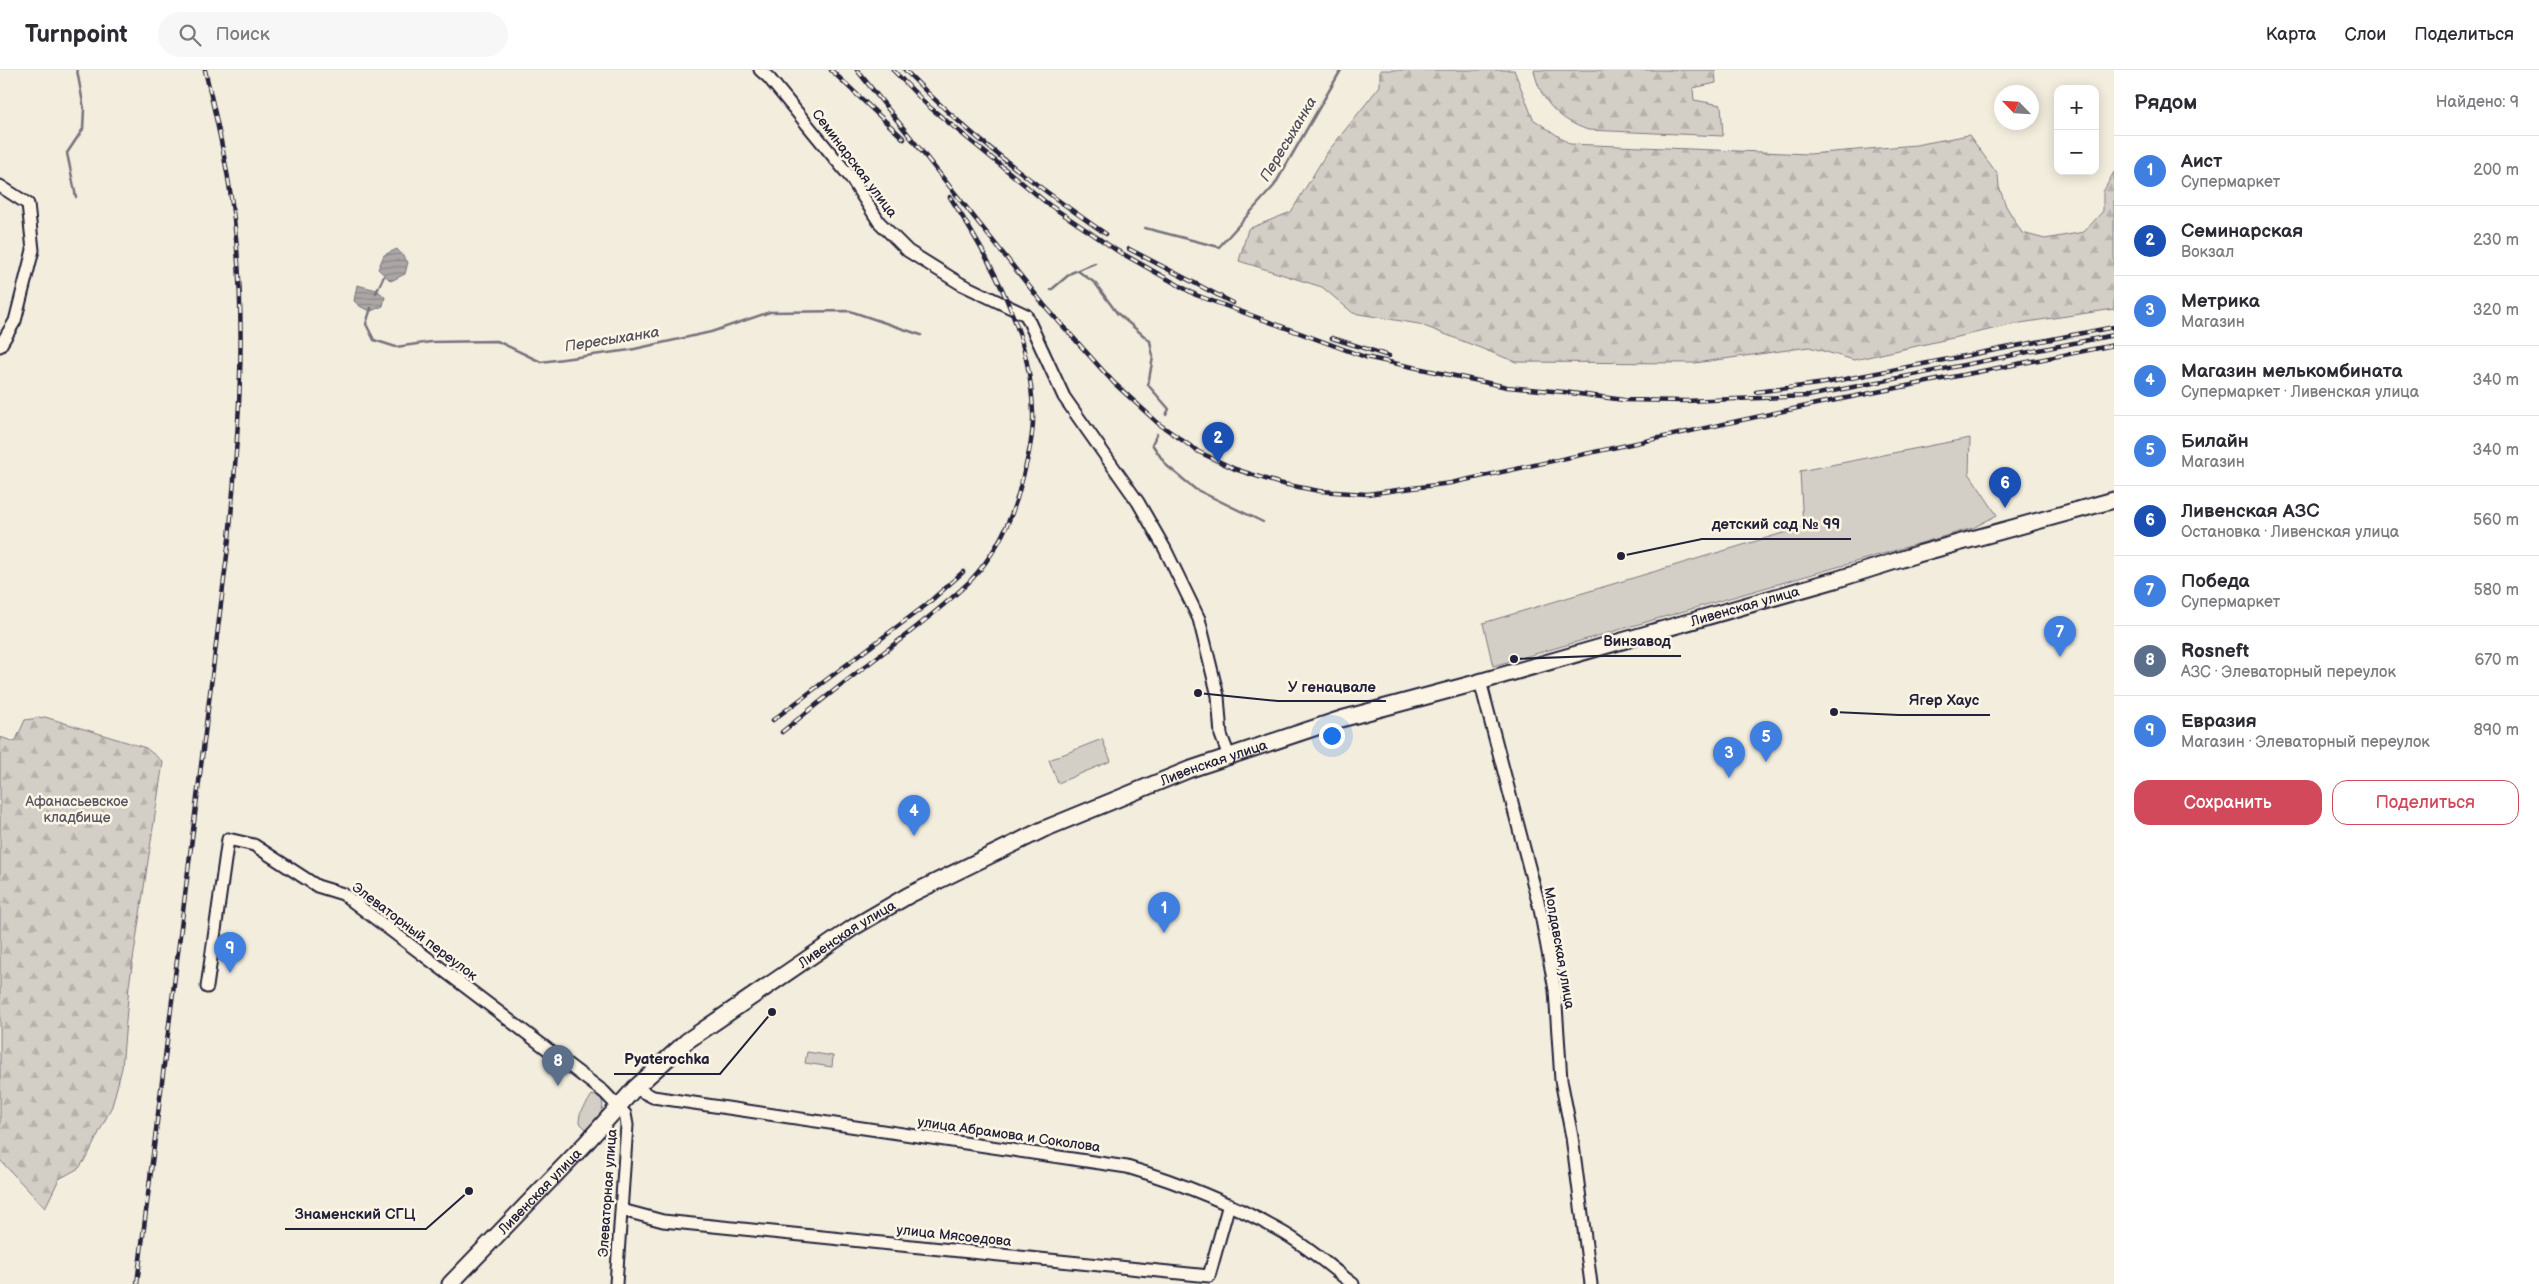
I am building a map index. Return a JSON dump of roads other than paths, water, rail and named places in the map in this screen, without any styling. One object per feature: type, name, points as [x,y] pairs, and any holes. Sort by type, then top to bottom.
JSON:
[{"type":"main road","name":"Ливенская улица","points":[[450,1284],[586,1143],[635,1088],[687,1041],[854,927],[909,895],[1044,829],[1229,756],[1341,718],[1480,681],[1829,582],[1918,554],[2114,500]]},
{"type":"street","name":"Семинарская улица","points":[[760,70],[769,78],[849,176],[879,222],[908,251],[961,284],[1026,315],[1064,397],[1138,502],[1165,549],[1199,619],[1218,696],[1221,736],[1229,756]]},
{"type":"street","points":[[0,186],[28,204],[33,250],[15,321],[0,346]]},
{"type":"street","name":"Молдавская улица","points":[[1480,681],[1542,918],[1555,990],[1561,1080],[1572,1137],[1591,1284]]},
{"type":"street","name":"Элеваторный переулок","points":[[207,987],[228,839],[254,845],[317,886],[343,894],[619,1106]]},
{"type":"street","name":"улица Абрамова и Соколова","points":[[635,1088],[653,1097],[1127,1167],[1171,1180],[1229,1204],[1284,1232],[1353,1284]]},
{"type":"street","name":"Элеваторная улица","points":[[616,1284],[627,1126],[625,1114],[619,1106]]},
{"type":"street","name":"улица Мясоедова","points":[[622,1210],[663,1221],[1209,1276],[1229,1204]]},
{"type":"waterway","points":[[76,197],[67,153],[83,129],[84,109],[77,70]]},
{"type":"waterway","name":"Пересыханка","points":[[1145,228],[1219,247],[1274,186],[1341,70]]},
{"type":"waterway","points":[[1051,290],[1071,273],[1095,263]]},
{"type":"waterway","points":[[1078,271],[1095,283],[1117,313],[1150,341],[1153,357],[1148,385],[1169,409],[1166,415]]},
{"type":"waterway","name":"Пересыханка","points":[[376,293],[384,276]]},
{"type":"waterway","name":"Пересыханка","points":[[371,308],[366,324],[374,340],[396,347],[431,342],[497,341],[541,362],[630,350],[711,332],[770,312],[850,311],[921,335]]},
{"type":"waterway","points":[[1157,434],[1152,444],[1166,465],[1195,489],[1263,522]]},
{"type":"railway","points":[[137,1284],[229,539],[238,426],[241,351],[236,238],[227,175],[205,70]]},
{"type":"railway","points":[[831,70],[904,139]]},
{"type":"railway","points":[[857,70],[1044,305],[1114,383],[1159,424],[1199,452],[1235,469],[1278,483],[1319,491],[1367,494],[1451,483],[1816,404],[2114,345]]},
{"type":"railway","points":[[893,70],[927,105],[1048,204],[1116,250],[1196,295],[1365,357],[1507,387],[1624,400],[1685,401],[1808,396],[2114,335]]},
{"type":"railway","points":[[905,70],[951,115],[1001,157],[1106,234]]},
{"type":"railway","points":[[782,732],[933,614],[971,580],[997,546],[1014,508],[1033,430],[1031,383],[1017,327],[1006,299],[980,247],[950,197]]},
{"type":"railway","points":[[1129,249],[1233,303]]},
{"type":"railway","points":[[1756,392],[1825,383],[2114,327]]},
{"type":"railway","points":[[1332,338],[1389,356]]},
{"type":"railway","points":[[773,720],[926,605],[963,572]]},
{"type":"place","name":"Семинарская","points":[[1218,463]]},
{"type":"place","name":"Ливенская АЗС","points":[[2005,508]]},
{"type":"place","name":"детский сад № 99","points":[[1621,556]]},
{"type":"place","name":"Победа","points":[[2060,657]]},
{"type":"place","name":"Винзавод","points":[[1514,659]]},
{"type":"place","name":"У генацвале","points":[[1198,693]]},
{"type":"place","name":"Ягер Хаус","points":[[1834,712]]},
{"type":"place","name":"Билайн","points":[[1766,762]]},
{"type":"place","name":"Метрика","points":[[1729,778]]},
{"type":"place","name":"Магазин мелькомбината","points":[[914,836]]},
{"type":"place","name":"Аист","points":[[1164,933]]},
{"type":"place","name":"Евразия","points":[[230,973]]},
{"type":"place","name":"Pyaterochka","points":[[772,1012]]},
{"type":"place","name":"Rosneft","points":[[558,1086]]},
{"type":"place","name":"Знаменский СГЦ","points":[[469,1191]]},
{"type":"park label","name":"Афанасьевское кладбище","points":[[77,810]]}]
